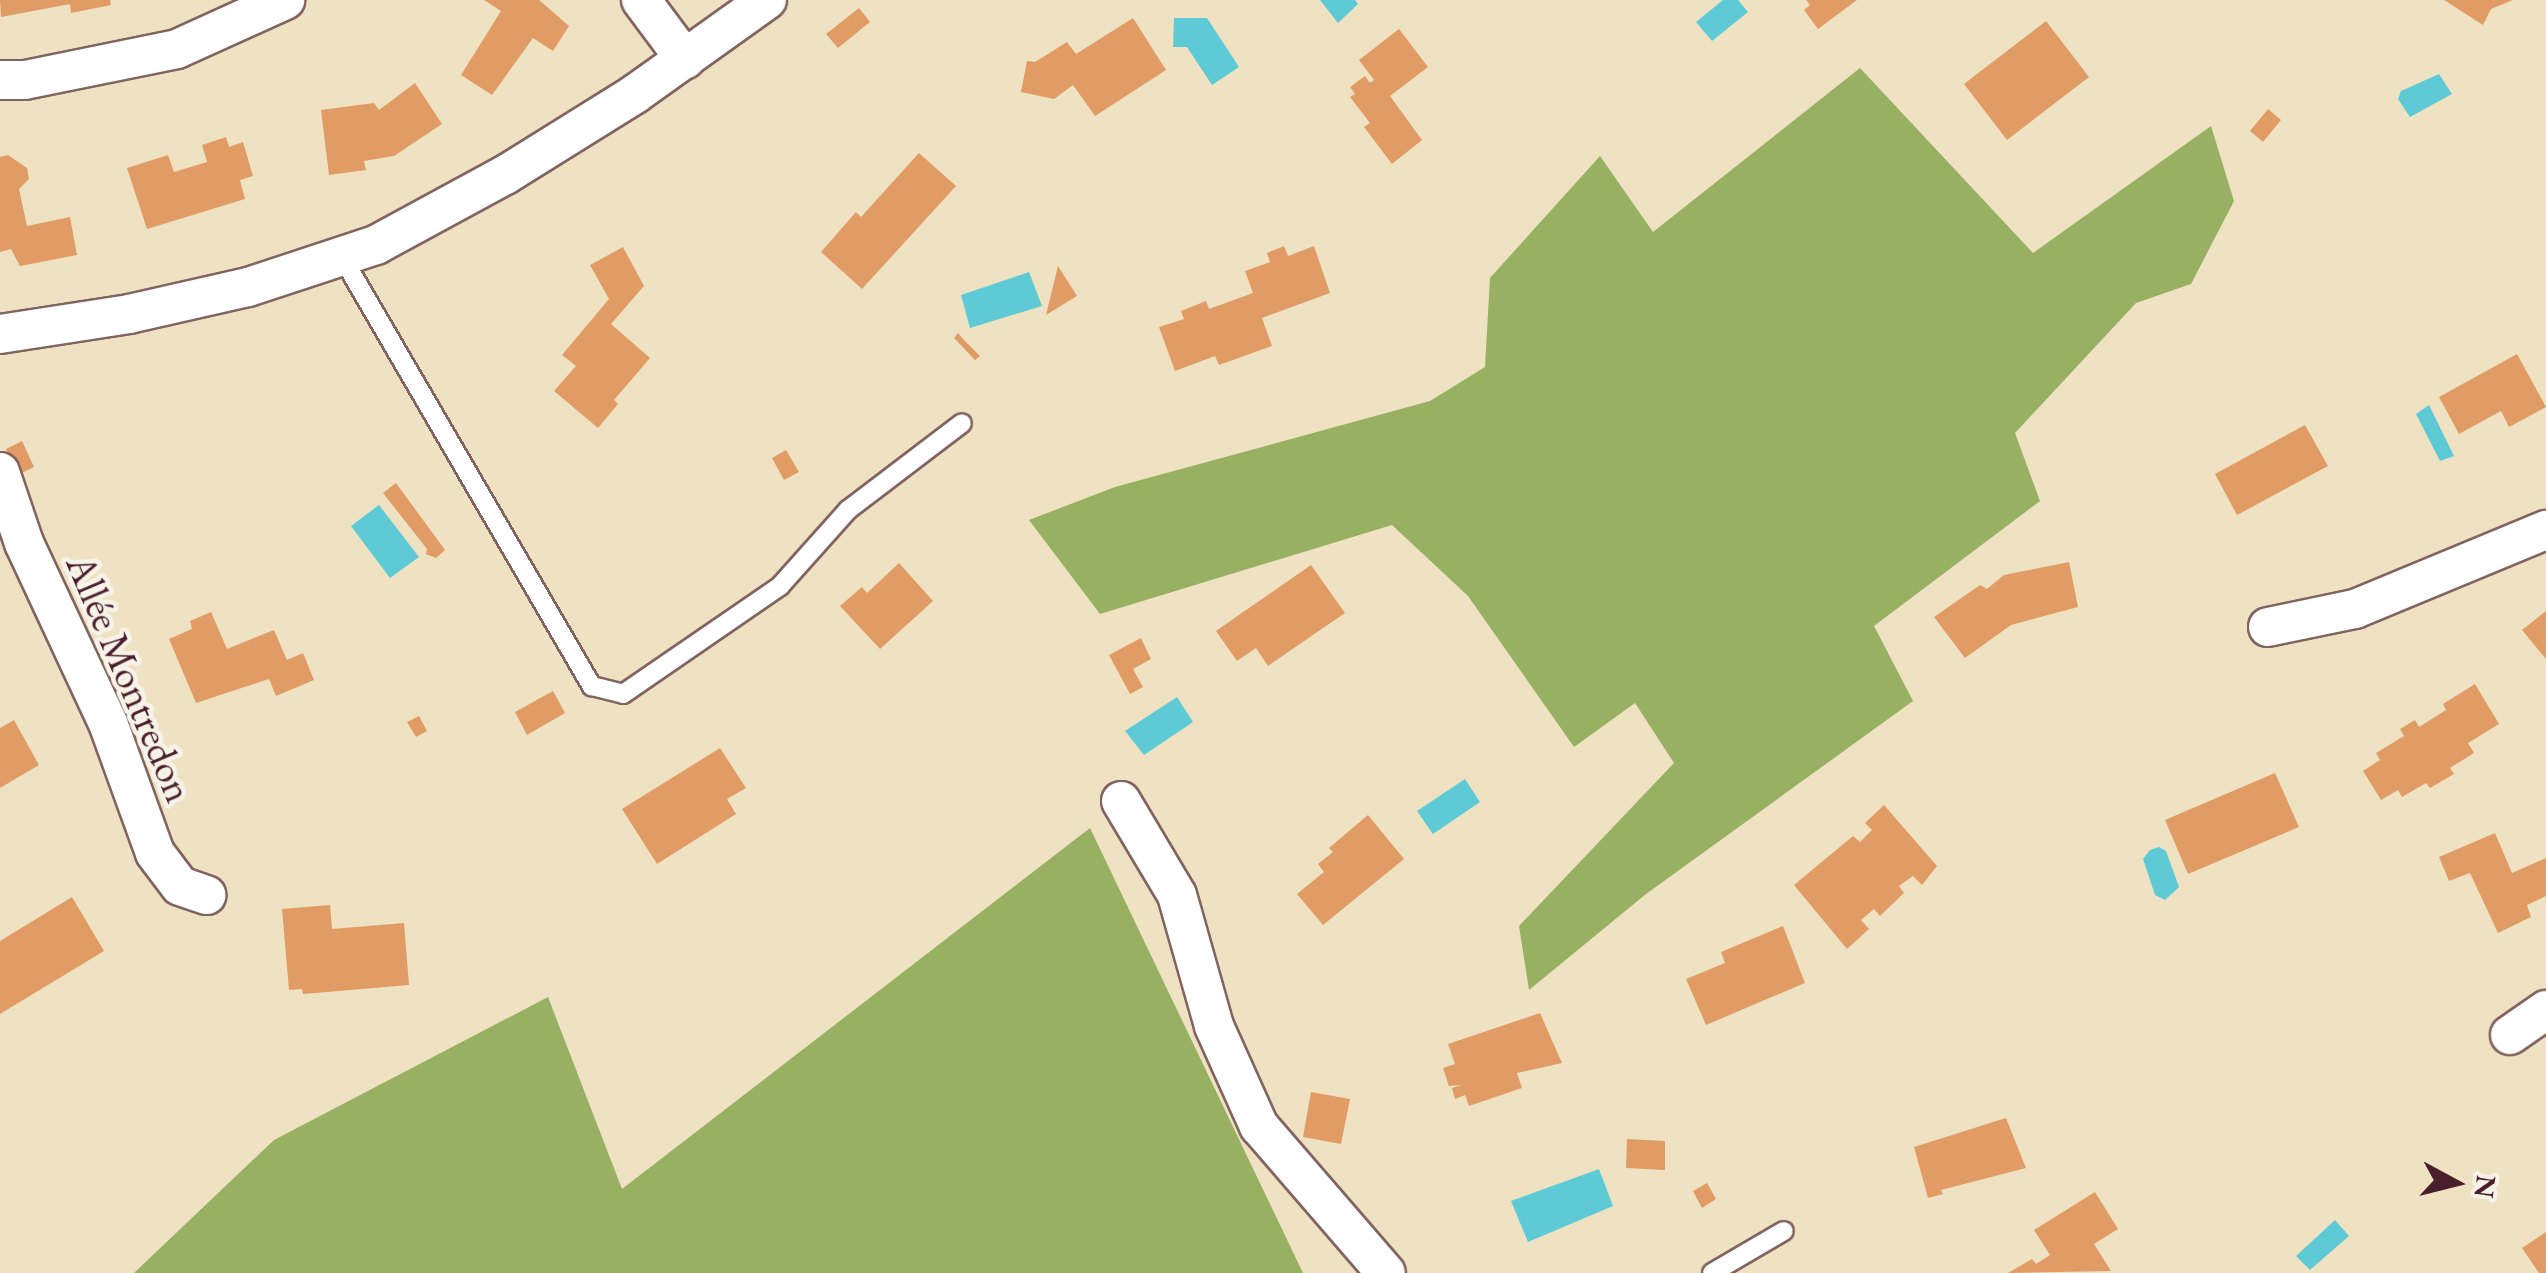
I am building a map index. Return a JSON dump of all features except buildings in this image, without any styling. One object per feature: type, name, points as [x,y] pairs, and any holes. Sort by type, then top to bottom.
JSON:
[{"type":"street","points":[[0,80],[25,80],[177,49],[286,0]]},
{"type":"street","points":[[641,0],[685,59]]},
{"type":"street","points":[[0,334],[163,307],[248,288],[376,245],[505,175],[685,59],[767,0]]},
{"type":"street","name":"Allée Montredon","points":[[0,472],[24,543],[108,723],[154,853],[180,886],[206,895]]},
{"type":"street","points":[[2268,627],[2356,608],[2546,530]]},
{"type":"street","points":[[1121,802],[1177,896],[1214,1026],[1259,1126],[1386,1273]]},
{"type":"street","points":[[2510,1035],[2546,1010]]},
{"type":"lane","points":[[342,257],[592,686],[623,694],[780,586],[848,510],[962,423]]},
{"type":"lane","points":[[1712,1273],[1784,1231]]},
{"type":"green space","points":[[1860,68],[2033,253],[2211,126],[2234,201],[2191,284],[2136,303],[2015,433],[2040,501],[1874,626],[1913,701],[1646,894],[1529,990],[1519,926],[1674,763],[1635,703],[1574,747],[1468,596],[1392,525],[1100,614],[1029,520],[1115,487],[1430,401],[1485,367],[1490,278],[1600,156],[1653,232]]},
{"type":"green space","points":[[1090,828],[1303,1273],[134,1273],[274,1140],[548,997],[622,1189]]},
{"type":"water","points":[[1320,0],[1355,0],[1358,4],[1338,23]]},
{"type":"water","points":[[1723,0],[1738,0],[1748,12],[1712,41],[1696,22]]},
{"type":"water","points":[[1174,18],[1207,18],[1239,67],[1212,85],[1187,47],[1173,47]]},
{"type":"water","points":[[2439,74],[2452,94],[2410,117],[2398,99],[2401,91]]},
{"type":"water","points":[[1029,272],[1042,306],[970,328],[961,295]]},
{"type":"water","points":[[2429,405],[2454,456],[2440,461],[2416,414]]},
{"type":"water","points":[[379,505],[419,557],[390,578],[351,526]]},
{"type":"water","points":[[1177,697],[1193,722],[1144,755],[1125,731]]},
{"type":"water","points":[[1465,779],[1480,802],[1433,834],[1417,811]]},
{"type":"water","points":[[2159,847],[2166,851],[2179,887],[2165,900],[2155,895],[2143,859]]},
{"type":"water","points":[[1599,1169],[1613,1206],[1528,1242],[1511,1201]]},
{"type":"water","points":[[2335,1220],[2349,1236],[2310,1270],[2296,1256]]}]
